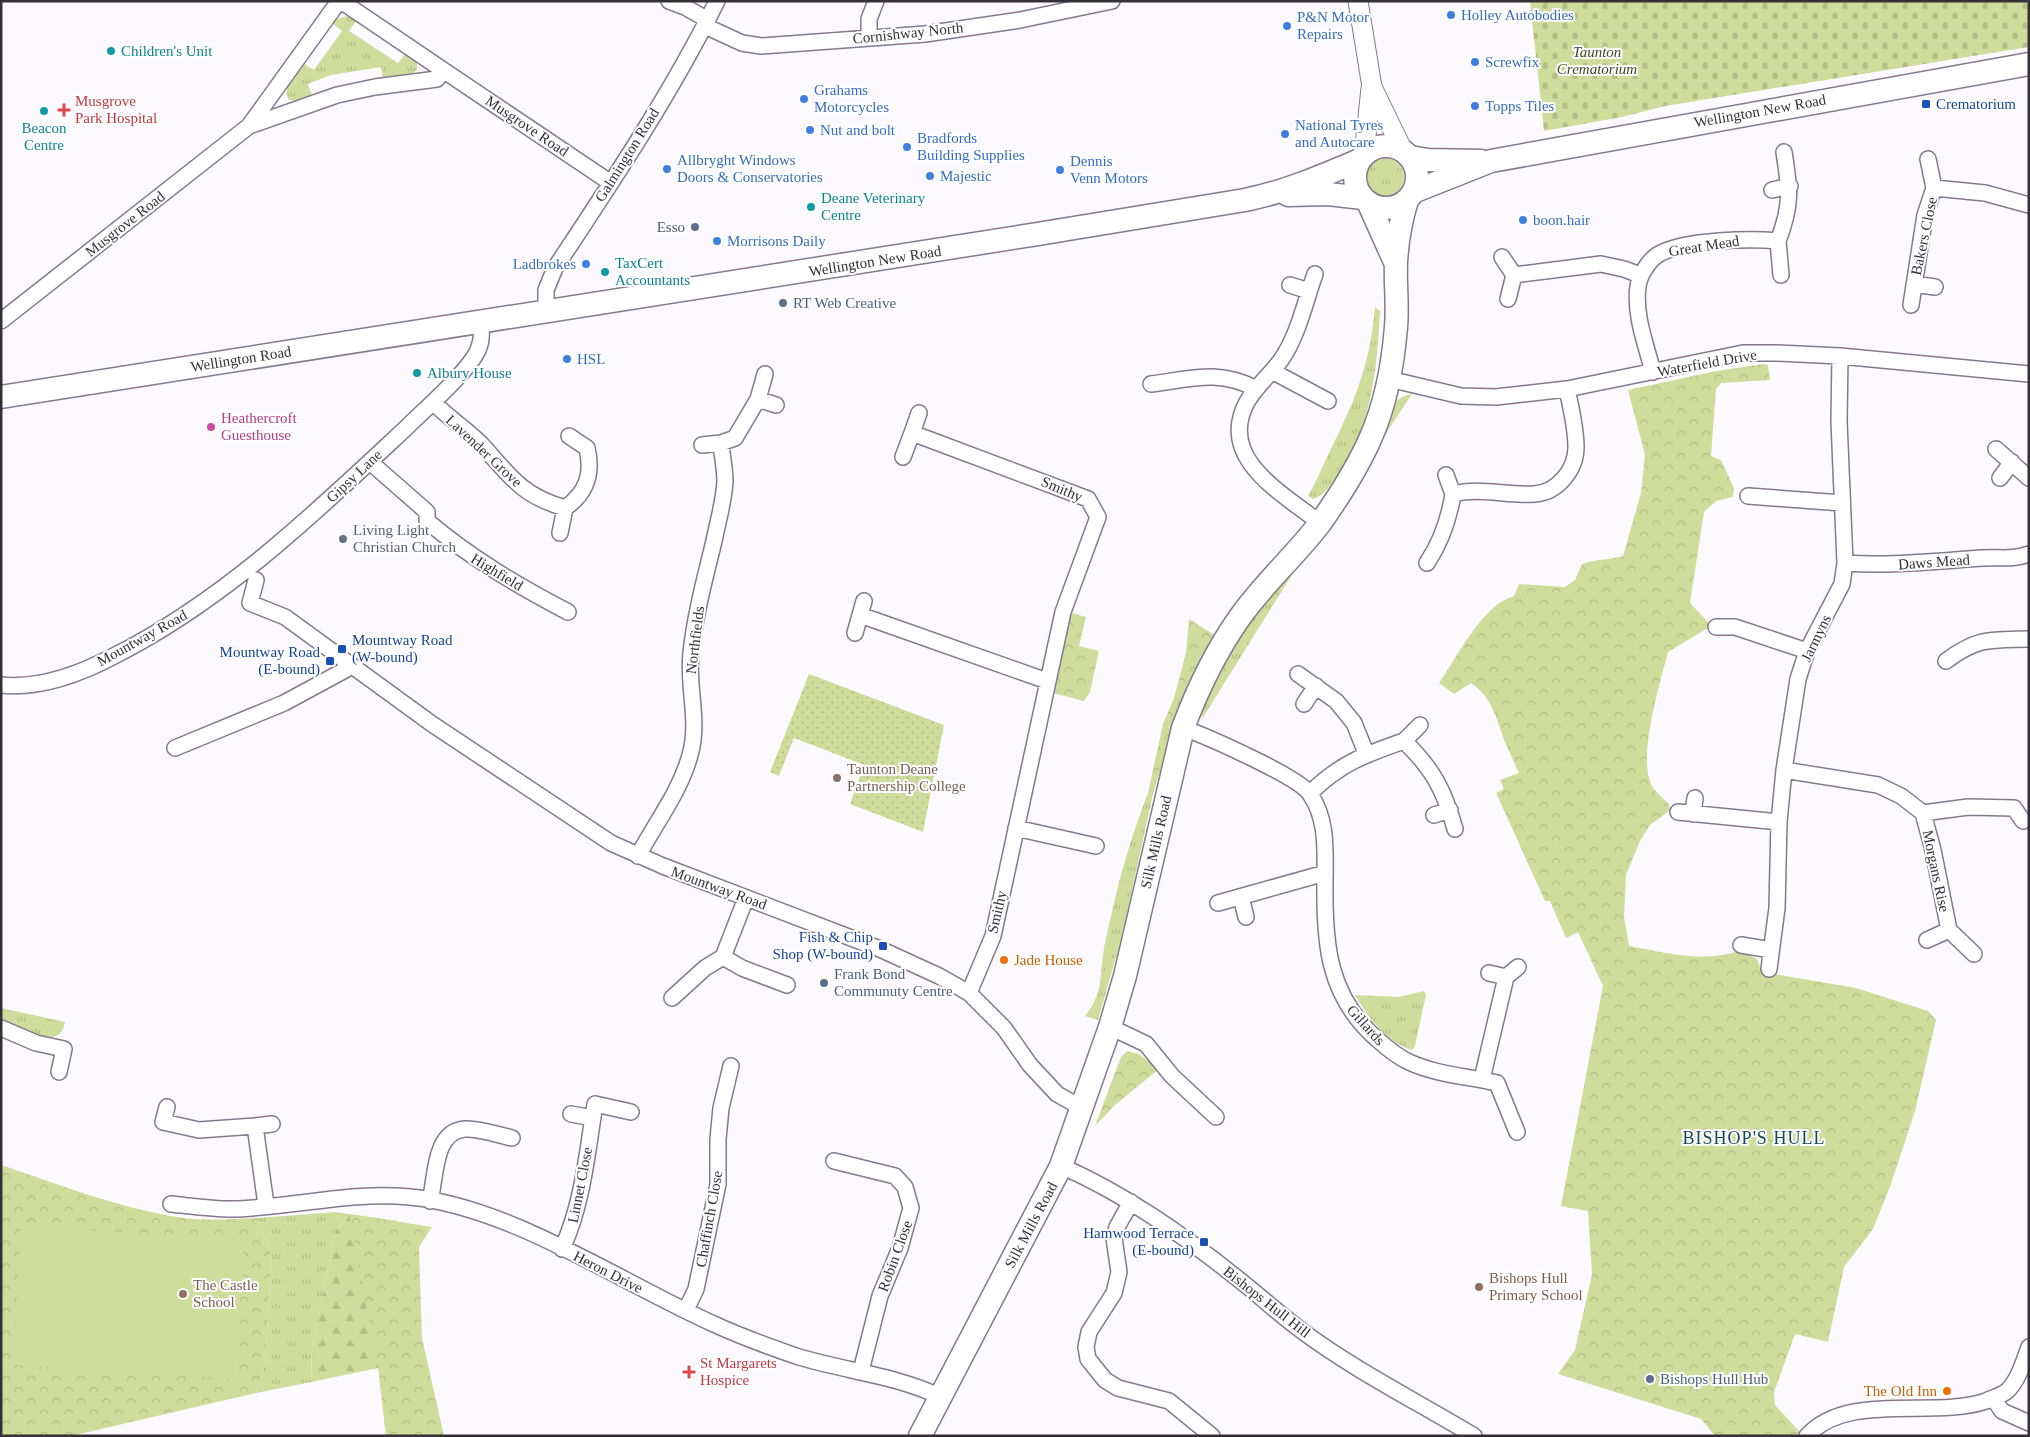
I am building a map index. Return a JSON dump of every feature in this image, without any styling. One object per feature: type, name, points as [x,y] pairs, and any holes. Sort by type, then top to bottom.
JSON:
[{"type":"main road","name":"Wellington New Road","points":[[1407,154],[1428,160],[1491,161],[2029,64]]},
{"type":"main road","points":[[1383,146],[1393,146],[1407,154],[1414,164],[1417,178],[1410,196],[1398,206],[1388,208],[1378,207],[1366,200],[1355,180],[1362,157],[1372,149],[1383,146]]},
{"type":"main road","name":"Wellington New Road","points":[[1270,195],[1362,157]]},
{"type":"main road","name":"Wellington New Road","points":[[1410,196],[1491,161]]},
{"type":"main road","name":"Wellington New Road","points":[[480,320],[882,260],[1270,195],[1328,194],[1366,200]]},
{"type":"main road","name":"Silk Mills Road","points":[[920,1436],[1061,1166],[1110,1028],[1125,976],[1183,728],[1194,698],[1222,643],[1241,615],[1320,523],[1356,469],[1372,436],[1389,379],[1396,326],[1396,263],[1399,228],[1410,196]]},
{"type":"main road","name":"Silk Mills Road","points":[[1366,200],[1396,263]]},
{"type":"main road","name":"Wellington Road","points":[[1,397],[480,320]]},
{"type":"street","name":"Musgrove Road","points":[[1,321],[249,126],[340,1],[611,183]]},
{"type":"street","name":"Cornishway North","points":[[669,1],[685,7],[706,23],[742,43],[761,46],[925,34],[1020,20],[1112,1]]},
{"type":"street","name":"Galmington Road","points":[[546,310],[546,290],[555,268],[611,183],[706,23],[717,1]]},
{"type":"street","points":[[869,38],[869,19],[876,1]]},
{"type":"street","points":[[1358,1],[1372,87],[1362,157]]},
{"type":"street","name":"Musgrove Road","points":[[249,126],[337,95],[375,87],[437,79],[443,70]]},
{"type":"street","points":[[1372,87],[1407,154]]},
{"type":"street","points":[[1781,275],[1778,241],[1788,214],[1790,186],[1784,152]]},
{"type":"street","name":"Bakers Close","points":[[1911,305],[1925,215],[1934,188],[1928,159]]},
{"type":"street","points":[[1772,190],[1790,186]]},
{"type":"street","name":"Bakers Close","points":[[1934,188],[1985,193],[2029,205]]},
{"type":"street","name":"Great Mead","points":[[1640,275],[1660,253],[1676,248],[1756,239],[1778,241]]},
{"type":"street","points":[[1502,257],[1514,275],[1508,298]]},
{"type":"street","points":[[1514,275],[1601,264],[1640,275],[1638,298],[1640,326],[1653,372]]},
{"type":"street","points":[[1315,274],[1291,340],[1282,359],[1256,389],[1242,412],[1240,431],[1247,461],[1281,494],[1320,523]]},
{"type":"street","name":"Bakers Close","points":[[1914,284],[1935,287]]},
{"type":"street","points":[[1290,285],[1309,291]]},
{"type":"street","name":"Gipsy Lane","points":[[195,608],[218,592],[301,524],[433,402],[477,351],[482,330],[480,320]]},
{"type":"street","name":"Waterfield Drive","points":[[1389,379],[1461,396],[1496,397],[1567,390],[1743,353],[1802,353],[2029,374]]},
{"type":"street","name":"Jarmyns","points":[[1768,969],[1777,908],[1779,822],[1784,770],[1798,678],[1807,651],[1842,584],[1844,563],[1839,421],[1840,356]]},
{"type":"street","points":[[1272,371],[1315,388],[1328,401]]},
{"type":"street","points":[[702,445],[721,443],[735,438],[758,399],[765,374]]},
{"type":"street","points":[[1151,384],[1169,389],[1224,376],[1240,380],[1256,389]]},
{"type":"street","points":[[1453,494],[1484,490],[1536,494],[1554,488],[1566,478],[1576,448],[1567,390]]},
{"type":"street","points":[[758,399],[776,404]]},
{"type":"street","name":"Lavender Grove","points":[[433,402],[482,445],[510,478],[539,500],[565,508]]},
{"type":"street","points":[[904,457],[919,413]]},
{"type":"street","name":"Smithy","points":[[912,433],[1088,499],[1098,516],[1070,591],[1047,681],[993,936],[969,993]]},
{"type":"street","points":[[560,533],[565,508],[584,491],[590,476],[593,445],[569,436]]},
{"type":"street","name":"Northfields","points":[[638,856],[670,804],[690,754],[694,733],[694,709],[689,672],[691,650],[696,616],[722,506],[725,480],[721,443]]},
{"type":"street","points":[[1996,449],[2029,478]]},
{"type":"street","name":"Highfield","points":[[370,462],[427,512],[427,521],[458,547],[498,574],[568,612]]},
{"type":"street","points":[[2000,478],[2012,462]]},
{"type":"street","points":[[1427,564],[1444,548],[1453,494],[1446,475]]},
{"type":"street","points":[[1748,496],[1763,491],[1842,503]]},
{"type":"street","name":"Daws Mead","points":[[1844,563],[1892,565],[1987,558],[2027,558]]},
{"type":"street","name":"Mountway Road","points":[[256,580],[250,603],[285,617],[432,724],[611,843],[638,856],[880,949],[939,976],[969,993],[1004,1028],[1030,1066],[1057,1094],[1082,1108]]},
{"type":"street","name":"Mountway Road","points":[[1,686],[31,684],[66,677],[113,657],[195,608]]},
{"type":"street","points":[[855,633],[862,608],[1047,681]]},
{"type":"street","points":[[1716,627],[1737,621],[1807,651]]},
{"type":"street","points":[[1946,661],[1965,647],[1988,640],[2029,640]]},
{"type":"street","points":[[176,748],[284,703],[346,670],[349,664]]},
{"type":"street","points":[[1298,674],[1336,701],[1354,723],[1366,753]]},
{"type":"street","points":[[1304,704],[1316,686]]},
{"type":"street","points":[[1183,728],[1224,745],[1296,782],[1310,793],[1331,773],[1366,753],[1404,741],[1420,725]]},
{"type":"street","points":[[1404,741],[1426,762],[1439,782],[1455,829]]},
{"type":"street","name":"Morgans Rise","points":[[1784,770],[1878,785],[1900,796],[1923,813],[1933,850],[1949,930],[1974,954]]},
{"type":"street","name":"Gillards","points":[[1310,793],[1322,822],[1326,843],[1325,919],[1331,965],[1346,1004],[1356,1019],[1388,1048],[1408,1062],[1439,1072],[1497,1083],[1517,1132]]},
{"type":"street","points":[[1693,814],[1695,798]]},
{"type":"street","name":"Morgans Rise","points":[[1923,813],[1968,807],[2014,808],[2023,821]]},
{"type":"street","points":[[1434,815],[1450,810]]},
{"type":"street","points":[[1678,812],[1779,822]]},
{"type":"street","points":[[1016,828],[1096,846]]},
{"type":"street","points":[[1218,903],[1325,873]]},
{"type":"street","points":[[1240,897],[1246,917]]},
{"type":"street","points":[[672,998],[705,968],[723,957],[746,898]]},
{"type":"street","name":"Morgans Rise","points":[[1927,940],[1949,930]]},
{"type":"street","points":[[1741,945],[1771,950]]},
{"type":"street","points":[[723,957],[742,968],[787,985]]},
{"type":"street","points":[[1482,1079],[1506,977],[1518,967]]},
{"type":"street","points":[[1489,973],[1506,977]]},
{"type":"street","points":[[1,1028],[11,1034],[36,1043],[65,1042],[59,1072]]},
{"type":"street","points":[[1110,1028],[1146,1044],[1172,1076],[1216,1117]]},
{"type":"street","name":"Chaffinch Close","points":[[686,1310],[696,1289],[718,1184],[718,1139],[721,1108],[731,1066]]},
{"type":"street","points":[[571,1114],[593,1118],[595,1104],[631,1112]]},
{"type":"street","points":[[167,1107],[161,1129],[199,1130],[272,1124]]},
{"type":"street","name":"Linnet Close","points":[[562,1249],[576,1216],[593,1118]]},
{"type":"street","points":[[255,1126],[266,1206]]},
{"type":"street","points":[[430,1201],[440,1150],[445,1140],[465,1128],[512,1138]]},
{"type":"street","name":"Robin Close","points":[[834,1160],[895,1176],[906,1187],[911,1208],[900,1248],[880,1296],[862,1371]]},
{"type":"street","name":"Bishops Hull Hill","points":[[1061,1166],[1091,1179],[1131,1202],[1205,1254],[1302,1331],[1383,1384],[1474,1436]]},
{"type":"street","name":"Heron Drive","points":[[171,1204],[207,1208],[266,1206],[349,1196],[410,1197],[466,1209],[506,1222],[716,1325],[797,1356],[862,1371],[921,1388],[941,1397]]},
{"type":"street","points":[[1131,1202],[1117,1227],[1114,1238],[1120,1272],[1114,1293],[1089,1332],[1086,1347],[1088,1359],[1105,1380],[1118,1388],[1169,1400],[1212,1436]]},
{"type":"street","points":[[1807,1436],[1826,1421],[1838,1416],[1897,1408],[1970,1406],[1993,1398],[2006,1391],[2019,1372],[2029,1347]]},
{"type":"street","points":[[1993,1398],[2002,1411],[2029,1423]]},
{"type":"green space","name":"Taunton Crematorium","points":[[1530,1],[2029,1],[2029,47],[1665,106],[1622,117],[1544,131]]},
{"type":"green space","points":[[347,16],[357,20],[349,31],[398,63],[406,53],[417,62],[417,70],[410,75],[383,78],[381,67],[331,75],[308,84],[312,95],[296,101],[289,100],[287,90],[294,76],[304,64],[314,70],[342,31],[333,24],[337,19]]},
{"type":"green space","points":[[1385,158],[1399,163],[1404,177],[1399,191],[1385,196],[1371,191],[1366,177],[1371,163]]},
{"type":"green space","points":[[1375,307],[1380,311],[1377,354],[1365,418],[1349,458],[1324,493],[1313,499],[1308,496],[1346,418],[1365,366],[1373,328]]},
{"type":"green space","points":[[1763,364],[1768,365],[1770,380],[1721,383],[1716,389],[1711,456],[1721,460],[1734,488],[1733,497],[1716,501],[1704,512],[1690,603],[1709,623],[1708,628],[1668,652],[1656,700],[1649,738],[1648,771],[1651,784],[1669,804],[1669,811],[1650,825],[1640,841],[1626,875],[1624,917],[1629,946],[1698,957],[1726,955],[1740,951],[1757,959],[1762,972],[1856,988],[1928,1011],[1936,1020],[1915,1111],[1891,1184],[1873,1229],[1844,1267],[1828,1342],[1795,1334],[1774,1392],[1775,1405],[1800,1432],[1795,1436],[1715,1436],[1701,1419],[1558,1374],[1575,1350],[1592,1274],[1588,1211],[1561,1206],[1603,986],[1578,932],[1566,938],[1550,901],[1545,901],[1496,793],[1504,789],[1500,780],[1519,773],[1489,702],[1471,683],[1454,694],[1439,683],[1481,620],[1502,601],[1514,596],[1519,584],[1565,587],[1575,580],[1582,564],[1623,556],[1641,493],[1645,455],[1628,390],[1716,371]]},
{"type":"green space","points":[[1412,394],[1373,453],[1390,408],[1403,397]]},
{"type":"green space","points":[[1303,557],[1202,719],[1200,708],[1245,625]]},
{"type":"green space","points":[[1068,612],[1086,617],[1079,646],[1099,651],[1090,692],[1084,701],[1049,692]]},
{"type":"green space","points":[[1189,619],[1216,636],[1204,653],[1185,692],[1153,794],[1148,793],[1163,724],[1174,698],[1186,653]]},
{"type":"green space","points":[[809,674],[944,725],[923,832],[850,804],[864,765],[794,738],[779,776],[770,772]]},
{"type":"green space","points":[[1148,793],[1153,794],[1121,940],[1098,1020],[1085,1016],[1094,1003],[1098,991],[1104,948],[1117,889],[1133,834]]},
{"type":"green space","points":[[1424,991],[1426,995],[1415,1046],[1412,1050],[1386,1035],[1365,1011],[1355,995],[1399,997]]},
{"type":"green space","points":[[1,1008],[65,1022],[62,1031],[56,1036],[48,1038],[38,1037],[1,1022]]},
{"type":"green space","points":[[1127,1051],[1139,1054],[1159,1069],[1115,1105],[1095,1126],[1121,1057]]},
{"type":"green space","name":"The Castle School","points":[[1,1165],[91,1196],[161,1214],[184,1218],[220,1220],[257,1218],[272,1256],[265,1364],[256,1393],[71,1436],[1,1436]]},
{"type":"green space","points":[[335,1212],[349,1214],[336,1230],[312,1346],[311,1382],[256,1393],[265,1364],[272,1256],[257,1218]]},
{"type":"green space","points":[[349,1214],[398,1221],[378,1368],[311,1382],[312,1346],[336,1230]]},
{"type":"green space","points":[[349,1214],[432,1227],[419,1247],[422,1338],[444,1436],[386,1436],[378,1368]]},
{"type":"green space","points":[[21,1226],[244,1240],[235,1379],[13,1365]]},
{"type":"place","name":"Holley Autobodies","points":[[1451,15]]},
{"type":"place","name":"P&N Motor Repairs","points":[[1287,26]]},
{"type":"place","name":"Children's Unit","points":[[111,51]]},
{"type":"place","name":"Screwfix","points":[[1475,62]]},
{"type":"place","name":"Grahams Motorcycles","points":[[804,99]]},
{"type":"place","name":"Crematorium","points":[[1926,104]]},
{"type":"place","name":"Topps Tiles","points":[[1475,106]]},
{"type":"place","name":"Musgrove Park Hospital","points":[[64,110]]},
{"type":"place","name":"Beacon Centre","points":[[44,111]]},
{"type":"place","name":"Nut and bolt","points":[[810,130]]},
{"type":"place","name":"National Tyres and Autocare","points":[[1285,134]]},
{"type":"place","name":"Bradfords Building Supplies","points":[[907,147]]},
{"type":"place","name":"Allbryght Windows Doors & Conservatories","points":[[667,169]]},
{"type":"place","name":"Dennis Venn Motors","points":[[1060,170]]},
{"type":"place","name":"Majestic","points":[[930,176]]},
{"type":"place","name":"Deane Veterinary Centre","points":[[811,207]]},
{"type":"place","name":"boon.hair","points":[[1523,220]]},
{"type":"place","name":"Esso","points":[[695,227]]},
{"type":"place","name":"Morrisons Daily","points":[[717,241]]},
{"type":"place","name":"Ladbrokes","points":[[586,264]]},
{"type":"place","name":"TaxCert Accountants","points":[[605,272]]},
{"type":"place","name":"RT Web Creative","points":[[783,303]]},
{"type":"place","name":"HSL","points":[[567,359]]},
{"type":"place","name":"Albury House","points":[[417,373]]},
{"type":"place","name":"Heathercroft Guesthouse","points":[[211,427]]},
{"type":"place","name":"Living Light Christian Church","points":[[343,539]]},
{"type":"place","name":"Mountway Road (W-bound)","points":[[342,649]]},
{"type":"place","name":"Mountway Road (E-bound)","points":[[330,661]]},
{"type":"place","name":"Taunton Deane Partnership College","points":[[837,778]]},
{"type":"place","name":"Fish & Chip Shop (W-bound)","points":[[883,946]]},
{"type":"place","name":"Jade House","points":[[1004,960]]},
{"type":"place","name":"Frank Bond Communuty Centre","points":[[824,983]]},
{"type":"place","name":"Hamwood Terrace (E-bound)","points":[[1204,1242]]},
{"type":"place","name":"Bishops Hull Primary School","points":[[1479,1287]]},
{"type":"place","name":"The Castle School","points":[[183,1294]]},
{"type":"place","name":"St Margarets Hospice","points":[[689,1372]]},
{"type":"place","name":"Bishops Hull Hub","points":[[1650,1379]]},
{"type":"place","name":"The Old Inn","points":[[1947,1391]]},
{"type":"district","name":"BISHOP'S HULL","points":[[1754,1138]]}]
